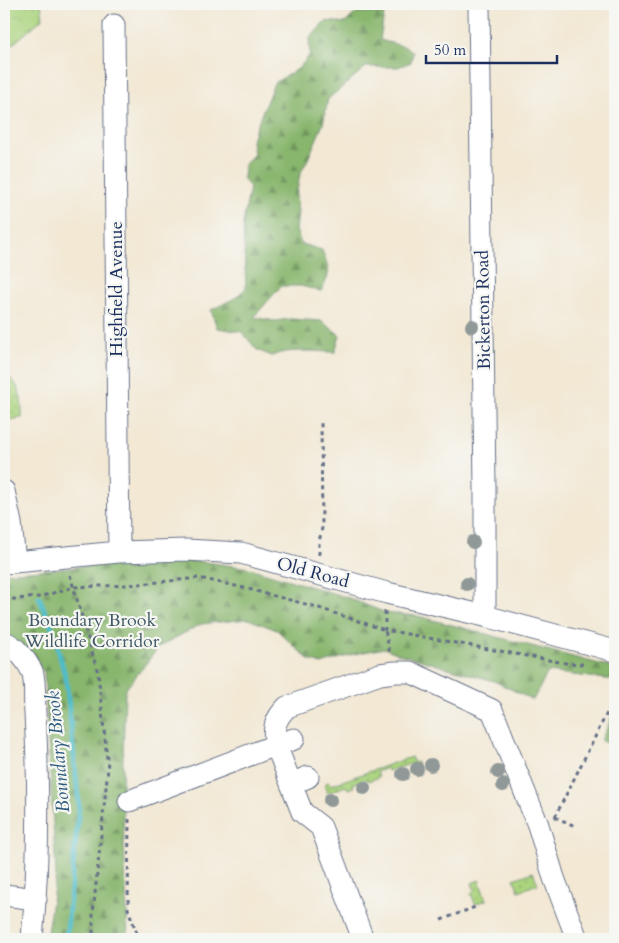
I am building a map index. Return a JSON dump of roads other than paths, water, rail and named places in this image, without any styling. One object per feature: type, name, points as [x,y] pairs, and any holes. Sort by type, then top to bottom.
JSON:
[{"type":"street","name":"Bickerton Road","points":[[479,4],[485,616]]},
{"type":"street","name":"Highfield Avenue","points":[[114,25],[119,552]]},
{"type":"street","points":[[4,491],[11,524],[9,562]]},
{"type":"street","name":"Old Road","points":[[9,562],[119,552],[186,550],[241,553],[615,651]]},
{"type":"street","points":[[4,642],[9,643],[18,651],[33,673],[37,757],[36,899],[32,939]]},
{"type":"street","points":[[364,939],[321,827],[302,812],[299,781],[285,742],[273,734],[279,714],[304,693],[380,674],[410,672],[492,710],[547,821],[554,878],[577,939]]},
{"type":"street","points":[[129,801],[285,742]]},
{"type":"street","points":[[4,895],[36,899]]},
{"type":"waterway","name":"Boundary Brook","points":[[39,597],[53,631],[66,679],[79,805],[66,939]]},
{"type":"park label","name":"Boundary Brook Wildlife Corridor","points":[[92,630]]}]
